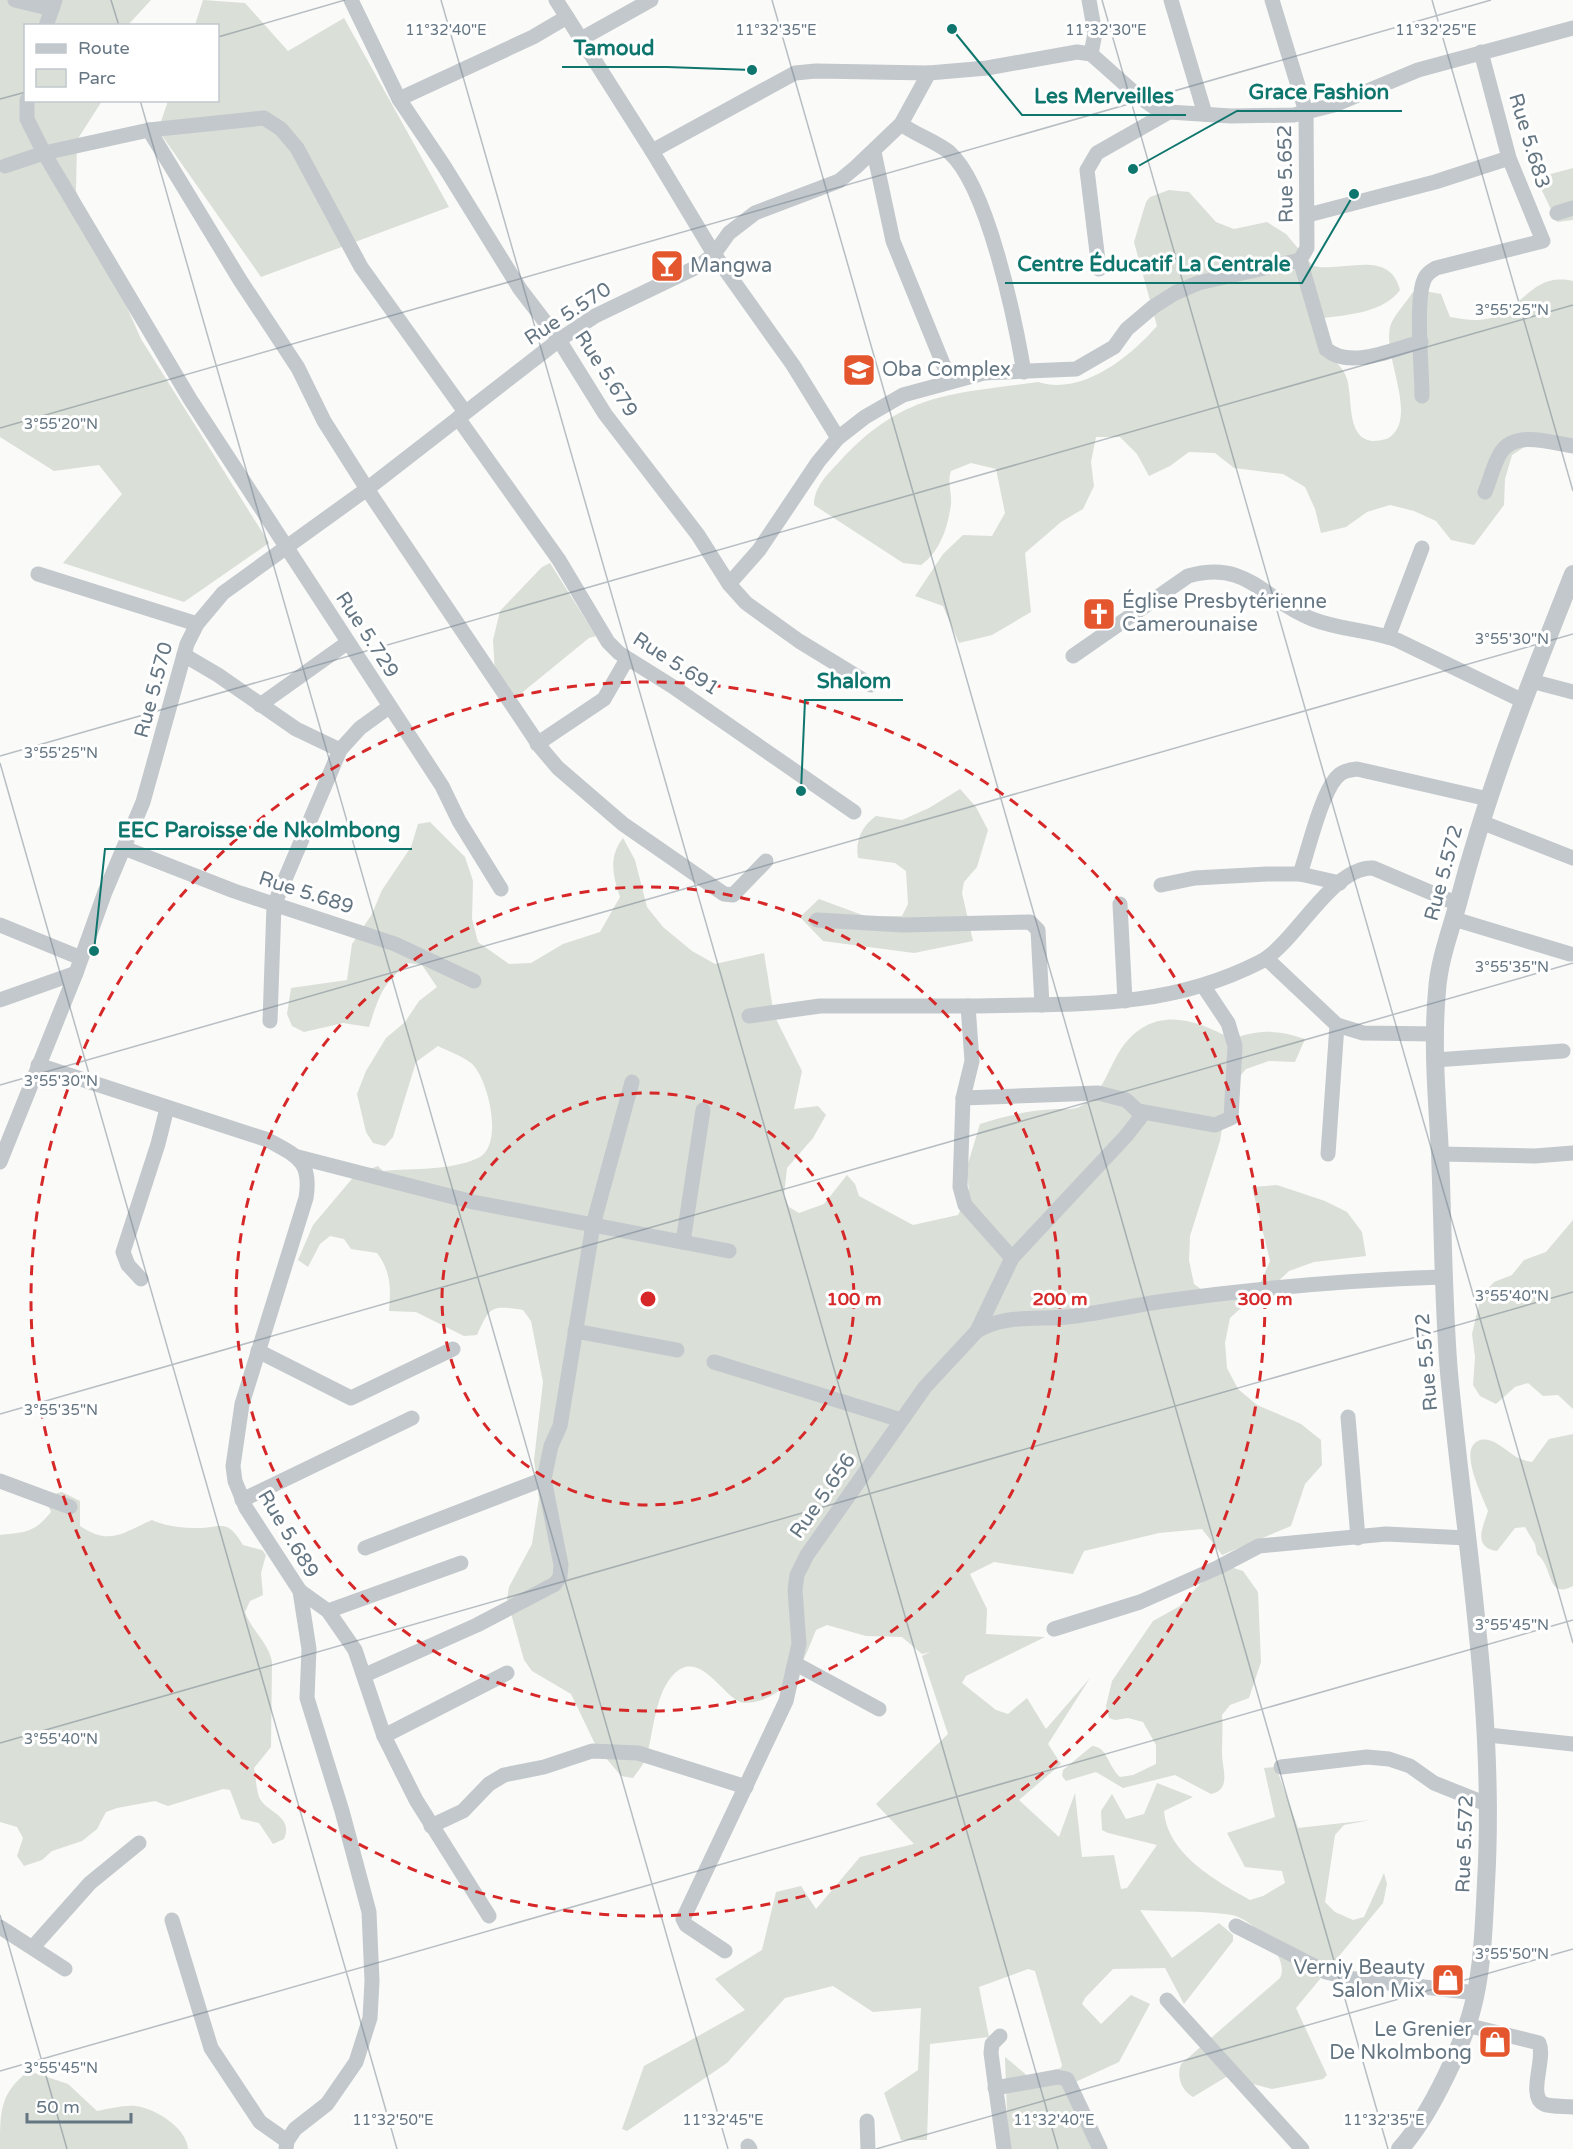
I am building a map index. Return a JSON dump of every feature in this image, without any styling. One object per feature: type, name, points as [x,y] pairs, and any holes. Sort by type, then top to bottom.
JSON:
[{"type":"street","points":[[15,0],[53,5],[47,24]]},
{"type":"street","name":"Rue 5.679","points":[[351,0],[399,99],[444,166],[520,289],[559,339],[605,414],[698,536],[729,584],[747,603],[800,641],[872,685]]},
{"type":"street","points":[[556,0],[652,151],[714,255],[794,365],[838,438]]},
{"type":"street","points":[[582,39],[651,0]]},
{"type":"street","points":[[1089,0],[1095,33],[1091,54]]},
{"type":"street","points":[[1171,0],[1205,114]]},
{"type":"street","name":"Rue 5.652","points":[[1272,0],[1306,112],[1307,248],[1300,260]]},
{"type":"street","points":[[399,99],[523,42],[567,16]]},
{"type":"street","points":[[652,151],[795,73],[816,71],[929,73],[987,68],[1077,52],[1091,54],[1154,108],[1169,112],[1294,116],[1334,105],[1418,70],[1573,27]]},
{"type":"street","name":"Rue 5.683","points":[[1421,342],[1421,293],[1427,273],[1436,268],[1543,241],[1509,158],[1481,52]]},
{"type":"street","name":"Rue 5.570","points":[[0,1162],[143,802],[184,655],[197,624],[223,593],[367,489],[559,339],[595,316],[681,276],[714,255],[729,233],[755,213],[839,181],[874,152],[901,124],[929,73]]},
{"type":"street","name":"Rue 5.729","points":[[27,102],[27,119],[44,153],[190,399],[284,548],[415,744],[501,889]]},
{"type":"street","points":[[1099,269],[1087,170],[1089,161],[1097,153],[1169,112]]},
{"type":"street","name":"Rue 5.691","points":[[5,166],[44,153],[149,130],[264,118],[281,129],[297,148],[361,267],[559,560],[608,642],[627,659],[650,671],[854,812]]},
{"type":"street","points":[[901,124],[949,152],[963,169],[998,254],[1016,321],[1024,372]]},
{"type":"street","points":[[149,130],[253,300],[298,368],[324,421],[537,744],[558,768],[623,824],[724,894],[733,895],[766,861]]},
{"type":"street","points":[[874,152],[893,241],[950,381]]},
{"type":"street","points":[[1308,215],[1435,182],[1509,158]]},
{"type":"street","points":[[1557,213],[1573,208]]},
{"type":"street","points":[[729,584],[759,550],[813,470],[838,438],[865,417],[903,395],[984,373],[1077,369],[1114,346],[1127,329],[1153,307],[1198,283],[1300,260],[1326,349],[1336,357],[1358,358],[1421,342],[1422,396]]},
{"type":"street","points":[[1485,492],[1502,452],[1511,443],[1530,439],[1573,446]]},
{"type":"street","points":[[1388,637],[1422,548]]},
{"type":"street","points":[[1072,656],[1188,576],[1208,571],[1227,571],[1309,618],[1332,626],[1388,637],[1523,701]]},
{"type":"street","points":[[38,574],[197,624]]},
{"type":"street","name":"Rue 5.572","points":[[1400,2149],[1413,2134],[1433,2099],[1466,2025],[1476,1993],[1482,1946],[1489,1805],[1488,1735],[1449,1371],[1443,1277],[1435,1060],[1437,986],[1488,799],[1523,701],[1571,582]]},
{"type":"street","points":[[260,705],[347,643]]},
{"type":"street","points":[[184,655],[296,729],[340,750]]},
{"type":"street","points":[[537,744],[604,699],[627,659]]},
{"type":"street","points":[[1531,681],[1573,692]]},
{"type":"street","points":[[270,1021],[274,905],[340,750],[360,728],[389,707]]},
{"type":"street","points":[[1300,874],[1327,794],[1336,778],[1346,770],[1357,769],[1488,799]]},
{"type":"street","points":[[1481,822],[1573,858]]},
{"type":"street","name":"Rue 5.689","points":[[124,848],[274,905],[395,944],[474,981]]},
{"type":"street","points":[[749,1016],[820,1006],[1042,1005],[1125,1001],[1204,987],[1267,958],[1340,883],[1356,870],[1373,868],[1456,912],[1570,954]]},
{"type":"street","points":[[1161,885],[1195,878],[1300,874],[1340,883]]},
{"type":"street","points":[[1120,903],[1125,1001]]},
{"type":"street","points":[[817,920],[903,925],[1030,922],[1038,930],[1042,1005]]},
{"type":"street","points":[[0,925],[81,958]]},
{"type":"street","points":[[1267,958],[1337,1025],[1363,1033],[1436,1034]]},
{"type":"street","points":[[0,1000],[76,973]]},
{"type":"street","points":[[963,1098],[1098,1094],[1126,1100],[1138,1111],[1215,1125],[1231,1118],[1235,1046],[1228,1023],[1204,987]]},
{"type":"street","points":[[968,1006],[972,1061],[963,1098],[960,1187],[965,1205],[1012,1258]]},
{"type":"street","points":[[1328,1154],[1337,1025]]},
{"type":"street","points":[[1435,1060],[1563,1051]]},
{"type":"street","points":[[38,1065],[268,1140],[298,1157],[473,1202],[729,1251]]},
{"type":"street","points":[[365,1675],[477,1625],[555,1584],[560,1576],[561,1565],[544,1479],[551,1446],[560,1426],[593,1225],[632,1082]]},
{"type":"street","points":[[141,1279],[128,1265],[123,1252],[158,1144],[166,1108]]},
{"type":"street","points":[[683,1242],[703,1110]]},
{"type":"street","name":"Rue 5.656","points":[[725,1951],[686,1925],[683,1919],[786,1701],[799,1644],[795,1590],[797,1575],[807,1555],[925,1387],[976,1331],[1012,1258],[1126,1136],[1140,1118],[1138,1111]]},
{"type":"street","points":[[1440,1154],[1535,1156],[1573,1153]]},
{"type":"street","name":"Rue 5.689","points":[[286,2145],[295,2129],[327,2104],[356,2062],[370,2018],[372,1981],[369,1912],[342,1811],[307,1698],[309,1649],[300,1591],[273,1554],[242,1500],[235,1481],[233,1466],[242,1404],[306,1198],[309,1182],[305,1167],[298,1157]]},
{"type":"street","points":[[976,1331],[988,1324],[1001,1321],[1072,1317],[1163,1301],[1372,1280],[1443,1277]]},
{"type":"street","points":[[575,1331],[677,1350]]},
{"type":"street","points":[[258,1351],[351,1398],[453,1349]]},
{"type":"street","points":[[714,1362],[901,1420]]},
{"type":"street","points":[[1348,1417],[1358,1538]]},
{"type":"street","points":[[242,1500],[412,1418]]},
{"type":"street","points":[[365,1548],[544,1479]]},
{"type":"street","points":[[0,1481],[70,1507]]},
{"type":"street","points":[[1054,1629],[1140,1602],[1219,1567],[1259,1546],[1397,1534],[1467,1538]]},
{"type":"street","points":[[328,1611],[461,1563]]},
{"type":"street","points":[[300,1591],[328,1611],[355,1650],[384,1736],[431,1826],[489,1917]]},
{"type":"street","points":[[796,1664],[879,1709]]},
{"type":"street","points":[[384,1736],[507,1673]]},
{"type":"street","points":[[1488,1735],[1573,1744]]},
{"type":"street","points":[[431,1826],[464,1811],[489,1784],[504,1775],[551,1765],[592,1751],[638,1753],[746,1787]]},
{"type":"street","points":[[1281,1767],[1368,1757],[1389,1759],[1410,1766],[1434,1783],[1489,1805]]},
{"type":"street","points":[[33,1947],[90,1883],[139,1843]]},
{"type":"street","points":[[172,1920],[210,2048],[260,2122],[286,2145]]},
{"type":"street","points":[[1236,1926],[1326,1972],[1355,1979],[1476,1993]]},
{"type":"street","points":[[0,1927],[64,1969]]},
{"type":"street","points":[[1167,2000],[1302,2149]]},
{"type":"street","points":[[1466,2025],[1539,2043],[1542,2051],[1536,2090],[1538,2098],[1544,2104],[1573,2106]]},
{"type":"street","points":[[1000,2036],[992,2044],[991,2053],[1004,2149]]},
{"type":"street","points":[[995,2088],[1057,2077],[1067,2079],[1100,2149]]},
{"type":"street","points":[[867,2121],[868,2149]]},
{"type":"green space","points":[[0,0],[151,0],[129,24],[24,24],[24,102],[101,102],[77,140],[76,191],[141,339],[269,543],[184,602],[63,563],[122,494],[99,465],[54,471],[0,437]]},
{"type":"green space","points":[[203,0],[245,3],[288,51],[344,18],[449,207],[261,277],[158,130],[168,102],[219,102],[219,24],[195,24]]},
{"type":"green space","points":[[1573,168],[1573,220],[1557,222],[1536,178]]},
{"type":"green space","points":[[1169,190],[1189,192],[1216,222],[1234,229],[1267,222],[1286,234],[1313,266],[1376,266],[1386,270],[1394,277],[1400,290],[1385,303],[1365,311],[1323,318],[1326,346],[1347,379],[1354,425],[1358,433],[1372,441],[1390,437],[1398,427],[1401,415],[1400,401],[1391,354],[1390,327],[1412,293],[1418,290],[1441,294],[1450,317],[1482,320],[1494,317],[1510,308],[1541,284],[1560,280],[1573,281],[1573,439],[1534,441],[1512,455],[1505,479],[1504,505],[1474,545],[1451,540],[1436,521],[1414,511],[1390,505],[1367,512],[1346,527],[1321,533],[1315,509],[1305,487],[1283,474],[1234,468],[1215,453],[1189,452],[1170,466],[1149,476],[1137,454],[1120,437],[1096,437],[1091,462],[1094,486],[1083,509],[1061,522],[1025,553],[1031,612],[992,635],[959,643],[943,606],[915,596],[943,554],[963,535],[992,536],[1005,513],[996,469],[971,463],[951,471],[949,480],[951,504],[948,521],[938,546],[928,560],[921,565],[903,563],[814,505],[816,493],[830,472],[862,439],[907,409],[930,400],[979,390],[1038,382],[1055,385],[1071,384],[1104,371],[1133,350],[1157,326],[1134,242],[1146,202],[1150,197]]},
{"type":"green space","points":[[550,563],[596,636],[589,638],[513,700],[495,673],[493,640],[500,611],[542,567]]},
{"type":"green space","points":[[960,789],[976,807],[988,830],[977,867],[964,882],[962,893],[973,941],[914,953],[823,941],[800,917],[819,899],[865,916],[902,916],[908,904],[906,871],[895,863],[858,858],[861,834],[876,816],[902,820],[929,808]]},
{"type":"green space","points":[[430,822],[465,857],[473,881],[472,919],[478,942],[509,964],[531,963],[563,944],[600,932],[620,897],[613,867],[615,852],[623,838],[635,860],[647,907],[663,927],[692,951],[715,964],[764,953],[774,1015],[802,1071],[794,1109],[818,1106],[826,1115],[813,1138],[787,1168],[784,1195],[789,1207],[799,1213],[824,1204],[847,1175],[855,1184],[859,1196],[913,1225],[958,1215],[969,1194],[967,1167],[980,1124],[1027,1112],[1079,1107],[1100,1088],[1121,1049],[1133,1035],[1145,1026],[1159,1021],[1187,1021],[1202,1025],[1231,1039],[1268,1032],[1305,1039],[1295,1062],[1269,1061],[1246,1069],[1228,1090],[1220,1141],[1190,1236],[1189,1260],[1194,1284],[1213,1298],[1260,1284],[1270,1261],[1252,1187],[1277,1185],[1325,1201],[1347,1212],[1362,1232],[1366,1256],[1314,1262],[1289,1271],[1271,1288],[1252,1298],[1230,1318],[1225,1343],[1227,1368],[1238,1389],[1257,1405],[1301,1424],[1321,1440],[1322,1465],[1305,1484],[1291,1526],[1222,1555],[1202,1529],[1159,1533],[1084,1551],[1073,1574],[994,1562],[970,1574],[987,1609],[986,1634],[1045,1637],[966,1676],[962,1683],[996,1710],[1008,1714],[1027,1698],[1046,1729],[1090,1678],[1048,1744],[1061,1764],[1019,1800],[1059,1837],[1075,1793],[1082,1857],[1114,1855],[1121,1889],[1127,1888],[1157,1845],[1102,1830],[1101,1811],[1112,1794],[1126,1819],[1144,1814],[1157,1783],[1193,1797],[1164,1811],[1167,1826],[1174,1840],[1195,1864],[1250,1900],[1263,1896],[1285,1883],[1282,1871],[1245,1867],[1227,1833],[1275,1817],[1264,1768],[1276,1767],[1298,1828],[1370,1820],[1344,1825],[1335,1835],[1325,1902],[1335,1912],[1353,1920],[1364,1917],[1384,1873],[1387,1884],[1383,1903],[1296,2008],[1327,2075],[1323,2079],[1272,2089],[1226,2077],[1193,2097],[1189,2094],[1180,2079],[1181,2064],[1280,1978],[1282,1969],[1280,1960],[1275,1950],[1258,1931],[1249,1923],[1232,1915],[1140,1910],[1172,1958],[1219,1923],[1233,1935],[1233,1941],[1184,2004],[1165,1968],[1113,1969],[1085,1998],[1082,2004],[1101,2024],[1131,1995],[1150,2004],[1119,2062],[1071,2084],[1099,2149],[998,2149],[1008,2142],[1005,2057],[1029,2077],[1061,2068],[1062,2065],[1035,1971],[1028,1969],[979,1987],[989,2037],[930,2044],[927,2140],[901,2140],[884,2093],[918,2070],[921,2008],[873,2012],[833,1986],[785,1998],[727,2063],[627,2131],[622,2129],[644,2066],[745,2010],[715,1979],[762,1950],[776,1892],[801,1886],[816,1909],[860,1857],[914,1844],[876,1804],[948,1734],[922,1656],[930,1652],[922,1654],[902,1637],[866,1636],[827,1625],[816,1630],[802,1662],[790,1680],[773,1695],[762,1700],[740,1702],[702,1670],[693,1667],[684,1667],[675,1673],[668,1681],[659,1701],[645,1761],[633,1778],[621,1776],[596,1746],[571,1694],[532,1671],[524,1660],[507,1599],[509,1587],[532,1544],[539,1498],[534,1460],[543,1382],[531,1321],[523,1310],[498,1308],[485,1318],[477,1335],[464,1336],[416,1312],[389,1311],[389,1280],[382,1260],[377,1253],[351,1249],[344,1239],[330,1236],[320,1244],[308,1267],[298,1260],[313,1225],[356,1174],[378,1166],[383,1171],[456,1165],[478,1158],[486,1151],[491,1140],[491,1111],[488,1096],[477,1071],[467,1060],[438,1046],[416,1062],[393,1137],[385,1146],[373,1143],[366,1132],[357,1094],[366,1071],[386,1038],[405,1022],[419,1001],[437,987],[422,965],[408,963],[392,978],[379,998],[369,1027],[343,1023],[304,1032],[292,1026],[287,1014],[291,988],[347,980],[352,944],[372,914],[382,890],[411,847],[418,824]]},
{"type":"green space","points":[[1573,1220],[1573,1409],[1558,1395],[1543,1396],[1528,1383],[1515,1387],[1496,1404],[1480,1396],[1473,1385],[1475,1357],[1472,1334],[1481,1296],[1494,1282],[1512,1275],[1524,1260],[1546,1252]]},
{"type":"green space","points":[[1573,1434],[1573,1586],[1558,1589],[1537,1554],[1535,1544],[1525,1527],[1515,1528],[1497,1551],[1484,1545],[1481,1536],[1488,1511],[1477,1485],[1470,1454],[1472,1446],[1478,1441],[1487,1440],[1496,1443],[1516,1457],[1532,1462],[1549,1439]]},
{"type":"green space","points":[[62,1492],[80,1501],[80,1526],[90,1532],[108,1536],[116,1535],[152,1520],[183,1528],[222,1526],[232,1530],[243,1545],[262,1550],[266,1555],[261,1573],[263,1595],[250,1601],[245,1612],[272,1662],[271,1747],[254,1768],[259,1797],[282,1819],[286,1831],[284,1839],[273,1844],[259,1823],[241,1819],[230,1790],[223,1789],[168,1806],[155,1801],[117,1808],[106,1812],[97,1829],[82,1841],[52,1851],[42,1860],[24,1866],[17,1856],[23,1838],[17,1827],[0,1822],[0,1535],[23,1532],[40,1524],[51,1512],[46,1501],[50,1495]]},
{"type":"green space","points":[[1230,1567],[1243,1571],[1258,1592],[1261,1662],[1249,1698],[1230,1705],[1222,1715],[1224,1783],[1222,1788],[1211,1794],[1175,1775],[1123,1788],[1096,1772],[1066,1781],[1062,1776],[1063,1770],[1092,1746],[1104,1753],[1120,1777],[1133,1775],[1156,1764],[1156,1745],[1143,1722],[1128,1718],[1115,1720],[1109,1718],[1106,1706],[1112,1681],[1153,1621],[1180,1606],[1199,1585],[1216,1572]]},
{"type":"green space","points":[[29,2071],[68,2084],[97,2111],[135,2106],[152,2111],[169,2120],[176,2127],[186,2141],[188,2149],[0,2149],[0,2123],[7,2095],[19,2079]]},
{"type":"place","name":"Les Merveilles","points":[[952,29]]},
{"type":"place","name":"Tamoud","points":[[752,70]]},
{"type":"place","name":"Grace Fashion","points":[[1133,169]]},
{"type":"place","name":"Centre Éducatif La Centrale","points":[[1354,194]]},
{"type":"place","name":"Mangwa","points":[[667,266]]},
{"type":"place","name":"Oba Complex","points":[[859,370]]},
{"type":"place","name":"Église Presbytérienne Camerounaise","points":[[1099,614]]},
{"type":"place","name":"Shalom","points":[[801,791]]},
{"type":"place","name":"EEC Paroisse de Nkolmbong","points":[[94,951]]},
{"type":"place","name":"Verniy Beauty Salon Mix","points":[[1448,1980]]},
{"type":"place","name":"Le Grenier De Nkolmbong","points":[[1495,2042]]}]
